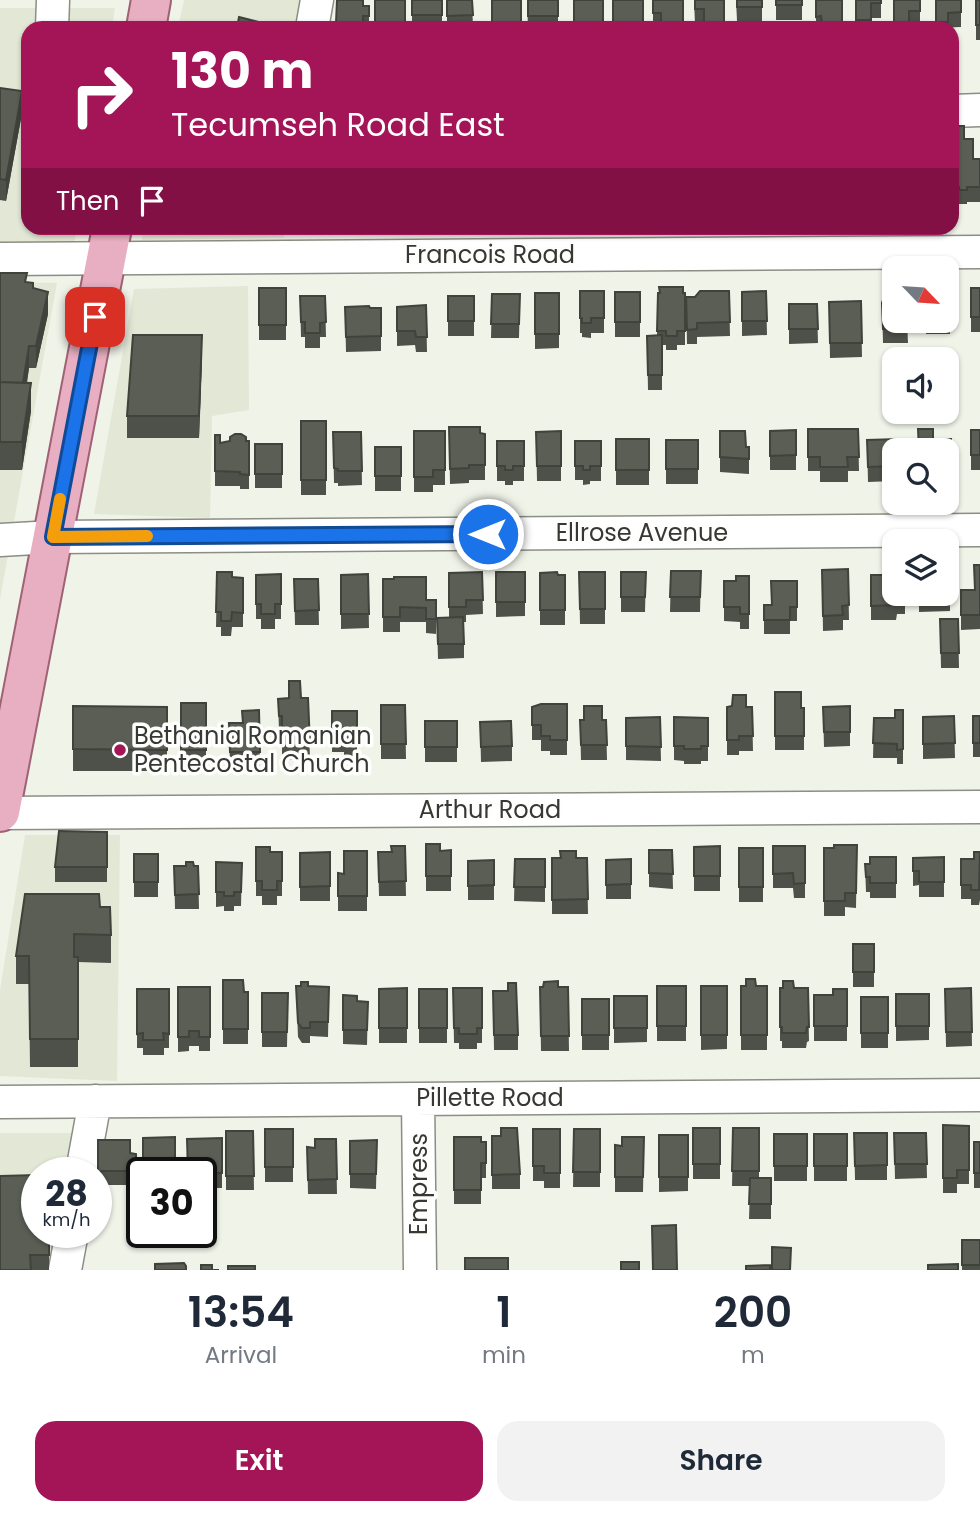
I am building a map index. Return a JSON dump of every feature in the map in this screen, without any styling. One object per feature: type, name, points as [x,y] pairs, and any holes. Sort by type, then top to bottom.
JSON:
[{"type":"main road","points":[[147,21],[151,0]]},
{"type":"main road","points":[[0,813],[110,242]]},
{"type":"street","points":[[52,21],[53,0]]},
{"type":"street","points":[[313,21],[317,0]]},
{"type":"street","points":[[959,111],[980,110]]},
{"type":"street","name":"Francois Road","points":[[0,258],[110,242],[980,252]]},
{"type":"street","name":"Ellrose Avenue","points":[[0,540],[53,537],[980,530]]},
{"type":"street","name":"Arthur Road","points":[[0,813],[980,807]]},
{"type":"street","name":"Pillette Road","points":[[0,1102],[980,1095]]},
{"type":"street","name":"Empress","points":[[418,1099],[420,1270]]},
{"type":"street","points":[[85,1157],[95,1101]]},
{"type":"street","points":[[65,1270],[69,1248]]},
{"type":"shaded area","points":[[184,0],[308,0],[303,21],[180,21]]},
{"type":"shaded area","points":[[0,8],[115,8],[113,21],[21,21],[21,235],[76,235],[74,244],[0,246]]},
{"type":"shaded area","points":[[142,235],[284,235],[284,238],[142,240]]},
{"type":"shaded area","points":[[0,282],[57,283],[0,599]]},
{"type":"shaded area","points":[[248,286],[249,410],[212,416],[210,518],[94,514],[134,289]]},
{"type":"shaded area","points":[[25,835],[120,835],[117,1081],[0,1076],[0,990]]},
{"type":"shaded area","points":[[0,1133],[88,1133],[84,1157],[21,1157],[21,1248],[69,1248],[66,1270],[0,1270]]},
{"type":"building","points":[[337,0],[363,0],[363,6],[369,6],[369,16],[363,16],[363,21],[336,21]]},
{"type":"building","points":[[375,0],[405,0],[405,21],[375,21]]},
{"type":"building","points":[[412,0],[442,0],[442,15],[412,15]]},
{"type":"building","points":[[447,0],[472,0],[473,15],[447,16]]},
{"type":"building","points":[[492,0],[521,0],[521,21],[492,21]]},
{"type":"building","points":[[528,0],[558,0],[558,16],[528,16]]},
{"type":"building","points":[[574,0],[603,0],[603,21],[574,21]]},
{"type":"building","points":[[613,0],[643,0],[643,21],[613,21]]},
{"type":"building","points":[[653,0],[683,0],[683,21],[661,21],[661,13],[653,13]]},
{"type":"building","points":[[695,0],[724,0],[724,21],[704,21],[704,9],[695,9]]},
{"type":"building","points":[[737,0],[762,0],[762,7],[737,7]]},
{"type":"building","points":[[776,0],[802,0],[802,5],[776,5]]},
{"type":"building","points":[[816,0],[842,0],[842,21],[822,21],[821,16],[816,17]]},
{"type":"building","points":[[856,0],[881,0],[881,3],[871,3],[871,20],[856,20]]},
{"type":"building","points":[[894,0],[920,0],[920,11],[909,11],[909,21],[894,21]]},
{"type":"building","points":[[936,0],[961,0],[961,12],[948,13],[948,21],[936,21]]},
{"type":"building","points":[[976,0],[980,0],[980,25],[976,25]]},
{"type":"building","points":[[239,17],[255,21],[238,21]]},
{"type":"building","points":[[0,88],[21,91],[21,97],[6,180],[0,179]]},
{"type":"building","points":[[959,126],[964,126],[964,139],[973,139],[973,159],[980,159],[980,187],[959,190]]},
{"type":"building","points":[[0,273],[27,273],[25,282],[33,283],[33,288],[48,292],[36,346],[29,346],[23,383],[0,382]]},
{"type":"building","points":[[659,287],[683,287],[685,331],[677,331],[677,336],[666,336],[666,331],[657,331]]},
{"type":"building","points":[[259,288],[286,288],[286,325],[259,325]]},
{"type":"building","points":[[971,288],[980,288],[980,317],[971,317]]},
{"type":"building","points":[[580,291],[604,291],[604,318],[591,318],[591,323],[582,323]]},
{"type":"building","points":[[700,291],[729,291],[730,322],[697,323],[697,329],[687,330],[686,297],[695,297]]},
{"type":"building","points":[[766,291],[767,321],[742,321],[742,292]]},
{"type":"building","points":[[615,292],[640,292],[640,322],[615,322]]},
{"type":"building","points":[[535,293],[559,293],[559,334],[535,334]]},
{"type":"building","points":[[492,294],[520,294],[519,324],[491,324]]},
{"type":"building","points":[[300,296],[325,296],[326,322],[320,323],[320,333],[305,333],[305,322],[301,322]]},
{"type":"building","points":[[448,296],[474,296],[474,321],[448,321]]},
{"type":"building","points":[[861,301],[862,343],[830,343],[829,302]]},
{"type":"building","points":[[789,304],[817,304],[818,329],[789,329]]},
{"type":"building","points":[[426,305],[427,337],[416,337],[415,331],[397,331],[397,307]]},
{"type":"building","points":[[345,307],[381,308],[381,336],[346,337]]},
{"type":"building","points":[[133,335],[202,335],[199,416],[127,416]]},
{"type":"building","points":[[662,335],[662,375],[648,375],[647,336]]},
{"type":"building","points":[[0,382],[31,383],[22,442],[0,442]]},
{"type":"building","points":[[301,421],[326,421],[326,480],[301,480]]},
{"type":"building","points":[[449,427],[480,427],[480,433],[485,434],[485,465],[450,469]]},
{"type":"building","points":[[808,429],[858,429],[859,457],[847,457],[848,467],[820,467],[820,457],[808,457]]},
{"type":"building","points":[[918,429],[933,429],[933,438],[918,438]]},
{"type":"building","points":[[796,430],[796,455],[770,456],[770,431]]},
{"type":"building","points":[[971,430],[980,430],[980,455],[971,455]]},
{"type":"building","points":[[414,431],[445,431],[445,470],[433,470],[433,477],[414,477]]},
{"type":"building","points":[[561,431],[561,466],[537,466],[536,432]]},
{"type":"building","points":[[720,431],[745,431],[749,459],[720,457]]},
{"type":"building","points":[[333,432],[361,432],[362,471],[338,471],[334,468]]},
{"type":"building","points":[[241,434],[249,441],[249,475],[215,471],[215,435],[220,435],[220,443],[230,441],[230,437]]},
{"type":"building","points":[[616,439],[649,439],[649,470],[616,470]]},
{"type":"building","points":[[666,440],[698,440],[698,469],[666,469]]},
{"type":"building","points":[[867,440],[882,440],[882,466],[868,467]]},
{"type":"building","points":[[497,441],[524,441],[524,466],[513,466],[513,470],[505,470],[505,466],[497,466]]},
{"type":"building","points":[[575,441],[601,441],[601,466],[590,466],[590,470],[583,470],[583,466],[575,466]]},
{"type":"building","points":[[255,444],[282,444],[282,474],[255,474]]},
{"type":"building","points":[[375,447],[401,447],[401,476],[375,476]]},
{"type":"building","points":[[974,565],[980,565],[980,615],[961,615],[961,590],[975,590]]},
{"type":"building","points":[[848,569],[849,605],[842,606],[843,615],[823,616],[822,570]]},
{"type":"building","points":[[671,571],[701,571],[700,597],[670,597]]},
{"type":"building","points":[[217,572],[232,572],[232,577],[243,578],[243,613],[232,612],[231,621],[221,621],[221,612],[216,612]]},
{"type":"building","points":[[482,572],[483,600],[466,600],[466,607],[449,607],[449,573]]},
{"type":"building","points":[[496,572],[525,572],[525,602],[496,602]]},
{"type":"building","points":[[557,572],[558,575],[565,575],[565,610],[540,610],[540,573]]},
{"type":"building","points":[[579,572],[605,572],[605,609],[580,609]]},
{"type":"building","points":[[621,572],[646,572],[645,597],[621,597]]},
{"type":"building","points":[[281,574],[281,604],[275,604],[275,614],[261,614],[261,604],[256,604],[256,575]]},
{"type":"building","points":[[368,574],[369,614],[341,614],[341,575]]},
{"type":"building","points":[[871,575],[882,575],[882,606],[871,606]]},
{"type":"building","points":[[736,576],[749,576],[749,614],[740,614],[740,607],[724,607],[724,581],[736,581]]},
{"type":"building","points":[[426,577],[426,600],[436,600],[436,619],[426,619],[426,608],[400,607],[400,617],[383,617],[383,579]]},
{"type":"building","points":[[294,579],[318,579],[319,610],[295,611]]},
{"type":"building","points":[[771,581],[797,581],[797,607],[790,607],[790,620],[764,620],[764,605],[772,605]]},
{"type":"building","points":[[463,617],[464,644],[438,644],[437,618]]},
{"type":"building","points":[[940,619],[958,619],[959,653],[941,653]]},
{"type":"building","points":[[289,681],[300,681],[301,698],[308,698],[310,744],[282,745],[282,716],[279,716],[278,699],[289,698]]},
{"type":"building","points":[[775,692],[801,692],[804,736],[775,736]]},
{"type":"building","points":[[733,695],[746,695],[746,707],[752,707],[753,736],[739,736],[739,740],[727,740],[727,707],[732,706]]},
{"type":"building","points":[[181,703],[206,703],[206,750],[181,750]]},
{"type":"building","points":[[541,704],[567,704],[567,740],[550,740],[550,736],[541,736],[541,725],[532,725],[532,707]]},
{"type":"building","points":[[381,705],[405,705],[406,744],[381,744]]},
{"type":"building","points":[[73,706],[167,707],[167,750],[73,749]]},
{"type":"building","points":[[584,706],[602,706],[602,720],[606,720],[607,745],[581,745],[580,720],[584,720]]},
{"type":"building","points":[[850,706],[850,732],[824,732],[823,707]]},
{"type":"building","points":[[259,710],[260,752],[230,752],[229,723],[243,723],[242,711]]},
{"type":"building","points":[[895,710],[903,710],[903,749],[897,750],[897,744],[873,743],[874,718],[895,718]]},
{"type":"building","points":[[332,711],[357,711],[357,744],[344,744],[344,737],[332,737]]},
{"type":"building","points":[[954,716],[955,743],[923,744],[923,717]]},
{"type":"building","points":[[973,716],[980,716],[980,743],[973,743]]},
{"type":"building","points":[[660,717],[661,747],[626,746],[626,718]]},
{"type":"building","points":[[674,717],[708,718],[708,746],[701,746],[701,749],[684,749],[684,746],[674,746]]},
{"type":"building","points":[[425,721],[457,721],[457,747],[425,747]]},
{"type":"building","points":[[511,721],[512,746],[481,747],[480,722]]},
{"type":"building","points":[[59,831],[107,832],[107,867],[55,867]]},
{"type":"building","points":[[426,844],[440,844],[440,851],[451,850],[451,876],[426,876]]},
{"type":"building","points":[[834,845],[857,845],[856,893],[845,893],[845,901],[824,901],[824,848],[834,848]]},
{"type":"building","points":[[391,846],[405,846],[406,881],[379,882],[378,852],[392,852]]},
{"type":"building","points":[[720,846],[720,876],[694,876],[694,847]]},
{"type":"building","points":[[773,846],[805,846],[805,883],[794,884],[793,873],[773,874]]},
{"type":"building","points":[[256,847],[270,847],[270,852],[282,852],[282,881],[277,881],[277,890],[262,890],[262,881],[256,881]]},
{"type":"building","points":[[739,848],[763,848],[763,887],[739,887]]},
{"type":"building","points":[[649,850],[672,850],[673,874],[649,873]]},
{"type":"building","points":[[344,851],[367,851],[367,896],[338,896],[338,873],[344,874]]},
{"type":"building","points":[[560,851],[576,851],[576,858],[587,858],[588,899],[552,900],[552,858],[561,858]]},
{"type":"building","points":[[330,852],[330,886],[300,887],[300,853]]},
{"type":"building","points":[[974,852],[980,852],[979,890],[971,890],[971,885],[961,885],[961,859],[974,859]]},
{"type":"building","points":[[134,854],[158,854],[158,882],[134,882]]},
{"type":"building","points":[[870,857],[896,857],[896,883],[870,883],[870,877],[866,877],[865,864],[870,864]]},
{"type":"building","points":[[944,857],[944,882],[919,882],[919,871],[913,871],[913,858]]},
{"type":"building","points":[[515,859],[545,859],[545,887],[514,887]]},
{"type":"building","points":[[631,859],[631,884],[606,885],[606,860]]},
{"type":"building","points":[[494,860],[494,885],[468,886],[468,861]]},
{"type":"building","points":[[186,862],[193,862],[194,866],[198,866],[199,894],[175,895],[174,866],[186,866]]},
{"type":"building","points":[[216,862],[242,863],[241,892],[234,892],[234,896],[224,896],[224,892],[216,892]]},
{"type":"building","points":[[25,894],[99,894],[100,907],[110,907],[111,935],[74,934],[74,957],[78,957],[78,1039],[30,1039],[29,956],[16,956]]},
{"type":"building","points":[[853,944],[874,944],[874,972],[853,972]]},
{"type":"building","points":[[746,979],[755,979],[756,986],[767,986],[767,1035],[741,1035],[741,986],[746,986]]},
{"type":"building","points":[[223,980],[243,980],[244,992],[248,992],[248,1029],[223,1029]]},
{"type":"building","points":[[558,981],[558,987],[568,987],[569,1036],[541,1036],[540,987],[543,987],[544,982]]},
{"type":"building","points":[[783,981],[793,981],[794,988],[808,988],[809,1027],[806,1033],[782,1033],[780,988],[783,988]]},
{"type":"building","points":[[301,982],[308,982],[308,986],[329,987],[328,1022],[310,1022],[310,1028],[302,1028],[298,1023],[296,986],[301,986]]},
{"type":"building","points":[[508,983],[516,983],[518,1035],[494,1035],[493,991],[508,991]]},
{"type":"building","points":[[657,986],[686,986],[686,1026],[657,1026]]},
{"type":"building","points":[[701,986],[727,986],[727,1035],[701,1035]]},
{"type":"building","points":[[178,987],[210,987],[210,1037],[199,1037],[199,1031],[189,1031],[189,1037],[178,1037]]},
{"type":"building","points":[[407,988],[407,1028],[379,1028],[379,989]]},
{"type":"building","points":[[453,988],[482,988],[482,1028],[477,1028],[477,1034],[459,1034],[459,1028],[454,1028]]},
{"type":"building","points":[[971,988],[972,1032],[946,1032],[945,989]]},
{"type":"building","points":[[137,989],[169,989],[169,1034],[163,1033],[164,1040],[143,1040],[143,1033],[137,1034]]},
{"type":"building","points":[[419,989],[447,989],[447,1028],[419,1028]]},
{"type":"building","points":[[833,989],[847,989],[847,1026],[814,1026],[814,995],[833,995]]},
{"type":"building","points":[[262,993],[288,993],[287,1032],[262,1032]]},
{"type":"building","points":[[896,994],[929,994],[929,1026],[896,1026]]},
{"type":"building","points":[[343,995],[357,996],[357,1001],[368,1002],[367,1030],[343,1030]]},
{"type":"building","points":[[614,996],[647,996],[647,1028],[614,1028]]},
{"type":"building","points":[[861,997],[888,997],[888,1033],[861,1033]]},
{"type":"building","points":[[582,999],[609,999],[609,1035],[582,1035]]},
{"type":"building","points":[[943,1125],[969,1126],[969,1170],[957,1170],[957,1178],[943,1178]]},
{"type":"building","points":[[501,1128],[517,1128],[520,1174],[492,1175],[492,1136],[501,1136]]},
{"type":"building","points":[[693,1128],[720,1128],[720,1164],[693,1164]]},
{"type":"building","points":[[733,1128],[759,1128],[759,1171],[732,1171]]},
{"type":"building","points":[[265,1129],[293,1129],[293,1167],[265,1167]]},
{"type":"building","points":[[533,1129],[560,1129],[560,1173],[544,1173],[544,1166],[533,1166]]},
{"type":"building","points":[[574,1129],[600,1129],[600,1172],[573,1172]]},
{"type":"building","points":[[226,1131],[253,1131],[254,1176],[226,1176]]},
{"type":"building","points":[[854,1133],[887,1133],[887,1165],[855,1166]]},
{"type":"building","points":[[894,1133],[926,1133],[927,1164],[895,1164]]},
{"type":"building","points":[[774,1134],[807,1134],[807,1166],[774,1166]]},
{"type":"building","points":[[814,1134],[847,1134],[847,1166],[814,1166]]},
{"type":"building","points":[[659,1135],[688,1135],[688,1177],[659,1177]]},
{"type":"building","points":[[175,1137],[175,1157],[143,1157],[143,1138]]},
{"type":"building","points":[[454,1137],[481,1137],[481,1142],[486,1142],[486,1163],[481,1163],[481,1190],[454,1190]]},
{"type":"building","points":[[622,1137],[644,1137],[643,1177],[615,1177],[615,1145],[622,1146]]},
{"type":"building","points":[[222,1138],[222,1173],[217,1173],[217,1157],[188,1157],[187,1139]]},
{"type":"building","points":[[315,1139],[336,1139],[337,1179],[308,1180],[307,1147],[315,1148]]},
{"type":"building","points":[[98,1140],[130,1140],[130,1153],[136,1154],[136,1157],[126,1157],[126,1171],[112,1171],[112,1157],[98,1157]]},
{"type":"building","points":[[377,1140],[376,1174],[350,1174],[350,1141]]},
{"type":"building","points":[[974,1142],[980,1142],[980,1173],[974,1173]]},
{"type":"building","points":[[21,1175],[21,1248],[49,1248],[49,1255],[30,1255],[31,1270],[0,1270],[0,1176]]},
{"type":"building","points":[[750,1178],[771,1178],[771,1204],[749,1204]]},
{"type":"building","points":[[676,1225],[677,1270],[653,1270],[652,1226]]},
{"type":"building","points":[[962,1240],[980,1240],[980,1265],[962,1265]]},
{"type":"building","points":[[772,1247],[791,1248],[790,1270],[772,1270]]},
{"type":"building","points":[[465,1258],[508,1258],[508,1270],[465,1270]]},
{"type":"building","points":[[621,1262],[639,1262],[639,1270],[621,1270]]},
{"type":"building","points":[[184,1263],[186,1270],[155,1270],[155,1264]]},
{"type":"building","points":[[958,1264],[958,1270],[928,1270],[928,1265]]},
{"type":"building","points":[[201,1265],[212,1265],[212,1270],[201,1270]]},
{"type":"building","points":[[770,1265],[770,1270],[746,1270],[746,1266]]},
{"type":"building","points":[[228,1266],[255,1266],[255,1270],[228,1270]]},
{"type":"slow traffic","points":[[60,499],[53,537],[147,536]]},
{"type":"place","name":"Bethania Romanian Pentecostal Church","points":[[120,750]]},
{"type":"route","points":[[95,317],[53,537],[488,534]]}]
